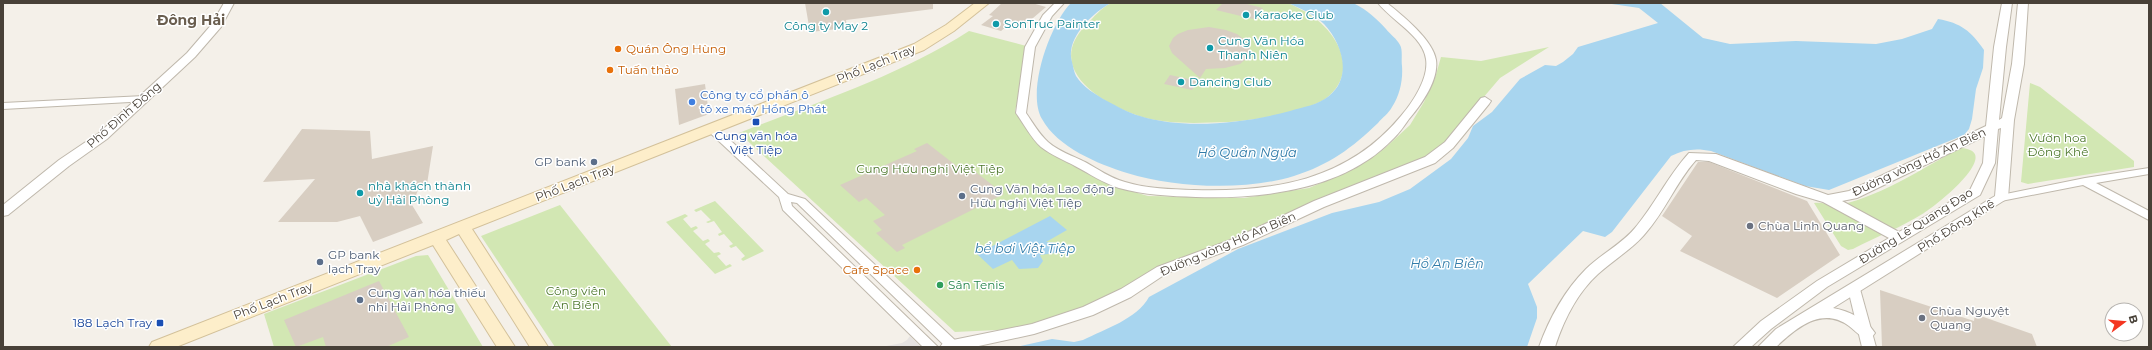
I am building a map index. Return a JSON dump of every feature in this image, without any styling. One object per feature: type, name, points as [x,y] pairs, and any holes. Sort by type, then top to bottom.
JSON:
[{"type":"main road","name":"Phố Lạch Tray","points":[[158,347],[712,129],[918,46],[950,28],[983,3]]},
{"type":"main road","points":[[462,227],[539,347]]},
{"type":"main road","points":[[436,237],[506,347]]},
{"type":"street","name":"Phố Đình Đông","points":[[3,212],[64,163],[103,136],[144,99],[191,55],[218,25],[229,3]]},
{"type":"street","points":[[1060,3],[1048,15],[1030,47],[1021,113],[1042,143],[1114,182],[1156,192],[1252,194],[1300,185],[1359,162],[1379,147],[1404,122],[1418,99],[1430,74],[1431,59],[1426,47],[1397,15],[1382,3]]},
{"type":"street","name":"Đường Lê Quang Đạo","points":[[1741,347],[1790,307],[1835,276],[1975,192],[1990,163],[2000,48],[2007,3]]},
{"type":"street","points":[[1975,192],[2001,198],[2008,120],[2018,64],[2023,3]]},
{"type":"street","points":[[3,106],[144,99]]},
{"type":"street","name":"Đường vòng Hồ An Biên","points":[[951,346],[1034,329],[1088,311],[1126,293],[1162,270],[1238,242],[1320,204],[1430,160],[1449,145],[1485,101]]},
{"type":"street","name":"Đường vòng Hồ An Biên","points":[[1828,199],[1852,195],[2008,120]]},
{"type":"street","points":[[712,129],[784,196],[801,201],[951,346]]},
{"type":"street","name":"Đường vòng Hồ An Biên","points":[[1547,347],[1554,327],[1573,295],[1591,272],[1639,232],[1664,198],[1681,169],[1694,156],[1711,157],[1801,191],[1828,199],[1900,238]]},
{"type":"street","name":"Phố Đông Khê","points":[[1854,289],[2001,198],[2086,181],[2149,171]]},
{"type":"street","points":[[2086,181],[2149,216]]},
{"type":"street","points":[[784,196],[787,207],[931,347]]},
{"type":"street","points":[[829,248],[843,242]]},
{"type":"street","points":[[864,282],[878,274]]},
{"type":"street","points":[[1835,276],[1854,289],[1868,340]]},
{"type":"street","points":[[1766,347],[1781,334],[1854,289]]},
{"type":"street","points":[[1815,312],[1834,312],[1845,316],[1854,321],[1868,340]]},
{"type":"green space","points":[[1281,2],[1293,5],[1313,17],[1332,36],[1339,47],[1343,59],[1343,72],[1339,84],[1330,95],[1322,101],[1282,114],[1239,121],[1194,123],[1161,121],[1139,116],[1108,102],[1094,93],[1082,82],[1074,69],[1071,56],[1075,41],[1086,25],[1104,7],[1111,3]]},
{"type":"green space","name":"Cung Hữu nghị Việt Tiệp","points":[[969,31],[1030,47],[1015,111],[1041,144],[1110,185],[1148,196],[1244,198],[1309,188],[1356,168],[1384,149],[1410,125],[1424,102],[1435,78],[1441,57],[1481,61],[1549,47],[1500,78],[1430,160],[1316,202],[1160,269],[1126,291],[1060,319],[1019,329],[955,332],[739,133],[886,75],[914,62]]},
{"type":"green space","name":"Vườn hoa Đông Khê","points":[[2030,83],[2040,87],[2134,161],[2134,167],[2028,184],[2021,182]]},
{"type":"green space","points":[[1960,148],[1972,151],[1976,158],[1972,167],[1964,178],[1942,200],[1916,218],[1853,249],[1848,250],[1841,246],[1814,203],[1835,205],[1865,197],[1899,182]]},
{"type":"green space","points":[[715,201],[764,251],[743,261],[741,259],[745,256],[736,246],[731,248],[729,246],[733,244],[724,234],[719,236],[718,234],[722,232],[714,221],[708,223],[706,222],[711,220],[701,210],[696,212],[694,210]]},
{"type":"green space","name":"Công viên An Biên","points":[[560,205],[672,347],[555,347],[481,236]]},
{"type":"green space","points":[[685,214],[688,216],[683,219],[691,228],[696,226],[698,228],[693,231],[703,241],[708,239],[710,241],[705,244],[714,253],[719,252],[721,254],[717,256],[726,266],[730,264],[732,266],[715,274],[666,222]]},
{"type":"green space","points":[[428,255],[483,347],[274,347],[264,314],[416,256]]},
{"type":"shaded area","points":[[910,336],[921,347],[881,347],[902,343]]},
{"type":"water","name":"Hồ Quần Ngựa","points":[[1071,3],[1111,3],[1088,20],[1076,36],[1072,44],[1072,62],[1076,76],[1086,87],[1107,101],[1140,116],[1176,123],[1195,124],[1235,122],[1290,111],[1315,104],[1329,96],[1341,79],[1343,70],[1340,50],[1336,41],[1324,24],[1307,12],[1288,3],[1350,3],[1359,6],[1376,18],[1401,47],[1402,71],[1397,98],[1391,109],[1378,123],[1349,148],[1318,167],[1294,176],[1254,184],[1210,186],[1167,182],[1127,173],[1104,165],[1068,146],[1049,129],[1042,119],[1038,107],[1037,92],[1039,76],[1048,42],[1055,26]]},
{"type":"water","name":"Hồ An Biên","points":[[1605,3],[1660,3],[1703,38],[1730,44],[1796,41],[1876,44],[1902,39],[1932,29],[1938,19],[1953,23],[1970,33],[1984,50],[1983,68],[1976,89],[1972,119],[1969,129],[1964,135],[1829,190],[1805,186],[1711,151],[1691,150],[1671,156],[1612,232],[1605,237],[1583,231],[1528,284],[1537,307],[1537,318],[1527,347],[1016,347],[1052,339],[1074,342],[1083,340],[1120,323],[1144,305],[1149,297],[1238,249],[1332,213],[1379,202],[1410,189],[1451,159],[1468,138],[1473,126],[1492,112],[1520,79],[1545,65],[1556,66],[1573,54],[1578,47],[1658,23],[1639,8]]},
{"type":"water","name":"bể bơi Việt Tiệp","points":[[1050,216],[1067,230],[1046,242],[1058,243],[1060,248],[1056,253],[1040,255],[1043,261],[1038,268],[1019,269],[1012,260],[993,269],[977,254]]},
{"type":"building","points":[[805,3],[933,3],[933,9],[846,20],[847,28],[810,32]]},
{"type":"building","points":[[1002,3],[1032,3],[1046,7],[1026,24],[1013,21],[1001,31],[981,25],[993,16],[989,15]]},
{"type":"building","name":"Karaoke Club","points":[[1223,3],[1243,3],[1263,8],[1253,19],[1216,10]]},
{"type":"building","name":"Cung Văn Hóa Thanh Niên","points":[[1209,27],[1226,30],[1237,34],[1246,41],[1250,49],[1247,58],[1240,64],[1225,68],[1206,69],[1200,78],[1172,53],[1169,46],[1173,38],[1178,34],[1188,30]]},
{"type":"building","name":"Dancing Club","points":[[1170,75],[1198,81],[1192,90],[1164,84]]},
{"type":"building","name":"Công ty cổ phần ô tô xe máy Hồng Phát","points":[[705,84],[709,114],[679,125],[675,89]]},
{"type":"building","name":"nhà khách thành uỷ Hải Phòng","points":[[302,129],[370,131],[372,159],[433,146],[427,184],[420,185],[412,205],[423,223],[373,242],[360,216],[337,222],[278,222],[315,179],[263,182]]},
{"type":"building","name":"Cung Văn hóa Lao động Hữu nghị Việt Tiệp","points":[[927,143],[967,174],[973,170],[1004,194],[902,245],[905,248],[897,252],[876,233],[882,230],[873,221],[885,215],[866,198],[859,202],[840,185],[917,151],[914,149]]},
{"type":"building","name":"Chùa Linh Quang","points":[[1698,162],[1709,162],[1807,201],[1840,255],[1777,298],[1680,251],[1692,236],[1662,216]]},
{"type":"building","name":"Cung văn hóa thiếu nhi Hải Phòng","points":[[379,281],[409,337],[386,347],[326,347],[323,337],[296,347],[284,320]]},
{"type":"building","name":"Chùa Nguyệt Quang","points":[[1880,290],[1974,321],[1975,314],[2032,334],[2037,347],[1882,347]]},
{"type":"place","name":"Công ty May 2","points":[[826,12]]},
{"type":"place","name":"Karaoke Club","points":[[1246,15]]},
{"type":"place","name":"SonTruc Painter","points":[[996,24]]},
{"type":"place","name":"Cung Văn Hóa Thanh Niên","points":[[1210,48]]},
{"type":"place","name":"Quán Ông Hùng","points":[[618,49]]},
{"type":"place","name":"Tuấn thảo","points":[[610,70]]},
{"type":"place","name":"Dancing Club","points":[[1181,82]]},
{"type":"place","name":"Công ty cổ phần ô tô xe máy Hồng Phát","points":[[692,102]]},
{"type":"place","name":"Cung văn hóa Việt Tiệp","points":[[756,122]]},
{"type":"place","name":"GP bank","points":[[594,162]]},
{"type":"place","name":"nhà khách thành uỷ Hải Phòng","points":[[360,193]]},
{"type":"place","name":"Cung Văn hóa Lao động Hữu nghị Việt Tiệp","points":[[962,196]]},
{"type":"place","name":"Chùa Linh Quang","points":[[1750,226]]},
{"type":"place","name":"GP bank lạch Tray","points":[[320,262]]},
{"type":"place","name":"Cafe Space","points":[[917,270]]},
{"type":"place","name":"Sân Tenis","points":[[940,285]]},
{"type":"place","name":"Cung văn hóa thiếu nhi Hải Phòng","points":[[360,300]]},
{"type":"place","name":"Chùa Nguyệt Quang","points":[[1922,318]]},
{"type":"place","name":"188 Lạch Tray","points":[[160,323]]},
{"type":"district","name":"Đông Hải","points":[[191,20]]}]
